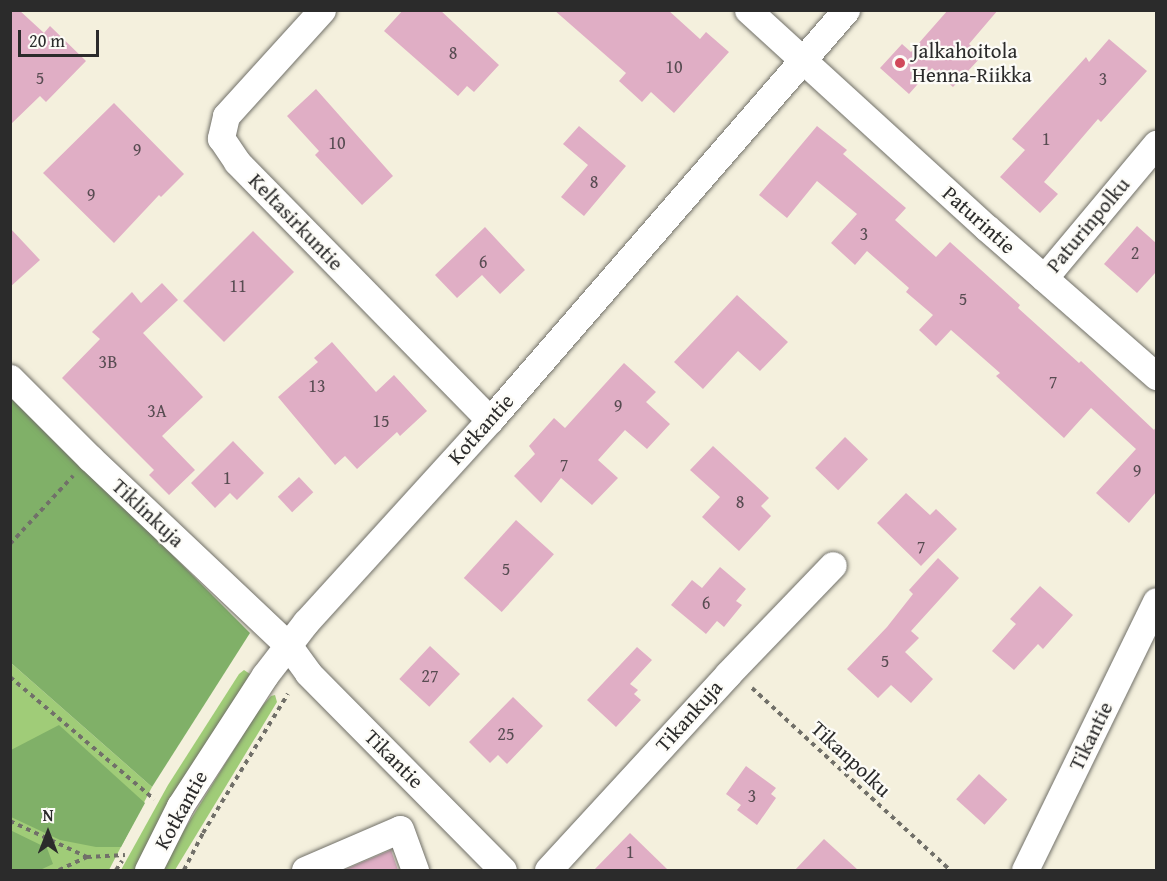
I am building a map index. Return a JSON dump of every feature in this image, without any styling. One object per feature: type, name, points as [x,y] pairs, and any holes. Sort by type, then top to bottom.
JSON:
[{"type":"street","name":"Keltasirkuntie","points":[[322,10],[226,116],[221,138],[237,162],[490,420]]},
{"type":"street","points":[[748,10],[804,61]]},
{"type":"street","name":"Kotkantie","points":[[148,870],[180,806],[288,645],[490,420],[846,10]]},
{"type":"street","name":"Paturintie","points":[[804,61],[1156,376]]},
{"type":"street","name":"Paturinpolku","points":[[1044,278],[1156,144]]},
{"type":"street","name":"Tiklinkuja","points":[[10,378],[90,458],[288,645]]},
{"type":"street","name":"Tikankuja","points":[[548,870],[732,669],[833,565]]},
{"type":"street","name":"Tikantie","points":[[1025,870],[1156,601]]},
{"type":"street","name":"Tikantie","points":[[288,645],[308,673],[503,870]]},
{"type":"street","points":[[304,870],[400,830],[414,870]]},
{"type":"path","points":[[10,544],[90,458]]},
{"type":"path","name":"Tikanpolku","points":[[732,669],[950,870]]},
{"type":"path","points":[[10,677],[155,800]]},
{"type":"path","points":[[184,870],[203,833],[288,694]]},
{"type":"path","points":[[10,821],[87,857]]},
{"type":"path","points":[[59,870],[87,857],[125,855]]},
{"type":"green space","points":[[10,392],[250,633],[152,787],[11,663]]},
{"type":"green space","points":[[11,663],[152,787],[109,870],[11,870]]},
{"type":"green space","points":[[244,670],[250,674],[135,870],[121,870],[168,785],[239,674]]},
{"type":"green space","points":[[275,695],[277,702],[175,870],[163,870],[181,835],[258,711],[271,696]]},
{"type":"green space","points":[[59,725],[145,803],[121,847],[96,847],[60,840],[11,817],[11,750]]},
{"type":"green space","points":[[10,830],[47,848],[53,864],[40,870],[11,870]]},
{"type":"building","points":[[10,10],[19,10],[44,33],[50,26],[86,61],[46,102],[40,96],[10,125]]},
{"type":"building","points":[[403,10],[440,10],[499,65],[474,92],[467,86],[458,96],[384,31]]},
{"type":"building","points":[[554,10],[668,10],[700,39],[706,32],[729,52],[674,113],[651,92],[642,102],[619,81],[626,73]]},
{"type":"building","points":[[948,10],[998,10],[969,44],[982,56],[953,87],[932,68],[909,94],[880,68],[902,44],[911,52]]},
{"type":"building","points":[[1109,39],[1147,71],[1101,122],[1098,119],[1044,182],[1058,194],[1040,213],[1000,177],[1025,150],[1012,139],[1086,57],[1089,62]]},
{"type":"building","points":[[316,89],[393,176],[362,205],[315,155],[319,151],[287,116]]},
{"type":"building","points":[[114,103],[184,174],[161,197],[159,195],[114,243],[43,173]]},
{"type":"building","points":[[579,126],[626,166],[584,216],[561,197],[588,165],[563,144]]},
{"type":"building","points":[[817,126],[847,150],[843,154],[906,208],[895,220],[936,257],[950,242],[1020,305],[1018,308],[1079,363],[1081,361],[1154,430],[1156,427],[1156,492],[1129,523],[1096,493],[1136,449],[1091,408],[1064,438],[996,376],[1000,373],[951,330],[936,346],[919,330],[933,315],[906,292],[909,288],[867,251],[855,265],[831,243],[857,214],[817,181],[787,218],[759,195]]},
{"type":"building","points":[[1137,226],[1156,243],[1156,272],[1137,293],[1104,264]]},
{"type":"building","points":[[485,227],[525,270],[500,294],[482,275],[457,298],[435,275]]},
{"type":"building","points":[[10,228],[40,260],[10,287]]},
{"type":"building","points":[[253,231],[294,272],[224,342],[183,301]]},
{"type":"building","points":[[162,283],[178,300],[143,333],[203,397],[162,436],[195,470],[169,495],[149,475],[154,470],[62,378],[100,339],[92,332],[132,292],[141,303]]},
{"type":"building","points":[[737,295],[788,342],[760,371],[738,351],[703,389],[674,362]]},
{"type":"building","points":[[332,342],[376,392],[394,375],[427,411],[400,436],[397,432],[357,469],[345,456],[335,465],[278,397],[318,362],[314,358]]},
{"type":"building","points":[[624,363],[656,392],[646,402],[670,424],[647,449],[625,430],[598,460],[618,478],[592,505],[561,478],[541,503],[514,476],[535,454],[529,446],[554,418],[565,428]]},
{"type":"building","points":[[845,437],[868,459],[838,490],[815,468]]},
{"type":"building","points":[[233,441],[264,473],[237,500],[230,493],[215,508],[191,483]]},
{"type":"building","points":[[713,446],[769,498],[761,506],[771,516],[739,551],[702,517],[720,497],[690,470]]},
{"type":"building","points":[[299,477],[313,492],[292,512],[278,497]]},
{"type":"building","points":[[906,493],[930,515],[936,509],[957,529],[921,566],[877,523]]},
{"type":"building","points":[[516,520],[554,554],[502,612],[464,578]]},
{"type":"building","points":[[938,558],[959,578],[911,631],[919,638],[905,652],[933,679],[911,703],[891,685],[878,698],[847,669],[887,627],[913,594],[909,590]]},
{"type":"building","points":[[720,567],[746,589],[736,601],[742,605],[724,627],[717,621],[706,634],[671,605],[692,580],[702,588]]},
{"type":"building","points":[[1040,586],[1073,615],[1043,649],[1038,644],[1014,670],[992,651],[1016,624],[1010,619]]},
{"type":"building","points":[[430,646],[460,674],[429,707],[399,679]]},
{"type":"building","points":[[637,647],[652,660],[630,684],[638,690],[634,694],[641,700],[616,727],[587,700]]},
{"type":"building","points":[[513,697],[543,726],[507,764],[498,755],[490,763],[469,742]]},
{"type":"building","points":[[746,766],[776,788],[771,794],[776,798],[757,825],[737,810],[741,805],[726,794]]},
{"type":"building","points":[[979,774],[1007,799],[984,825],[956,799]]},
{"type":"building","points":[[630,833],[668,870],[594,870]]},
{"type":"building","points":[[824,839],[858,870],[795,870]]},
{"type":"building","points":[[391,850],[398,870],[344,870]]},
{"type":"place","name":"Jalkahoitola Henna-Riikka","points":[[900,63]]}]
